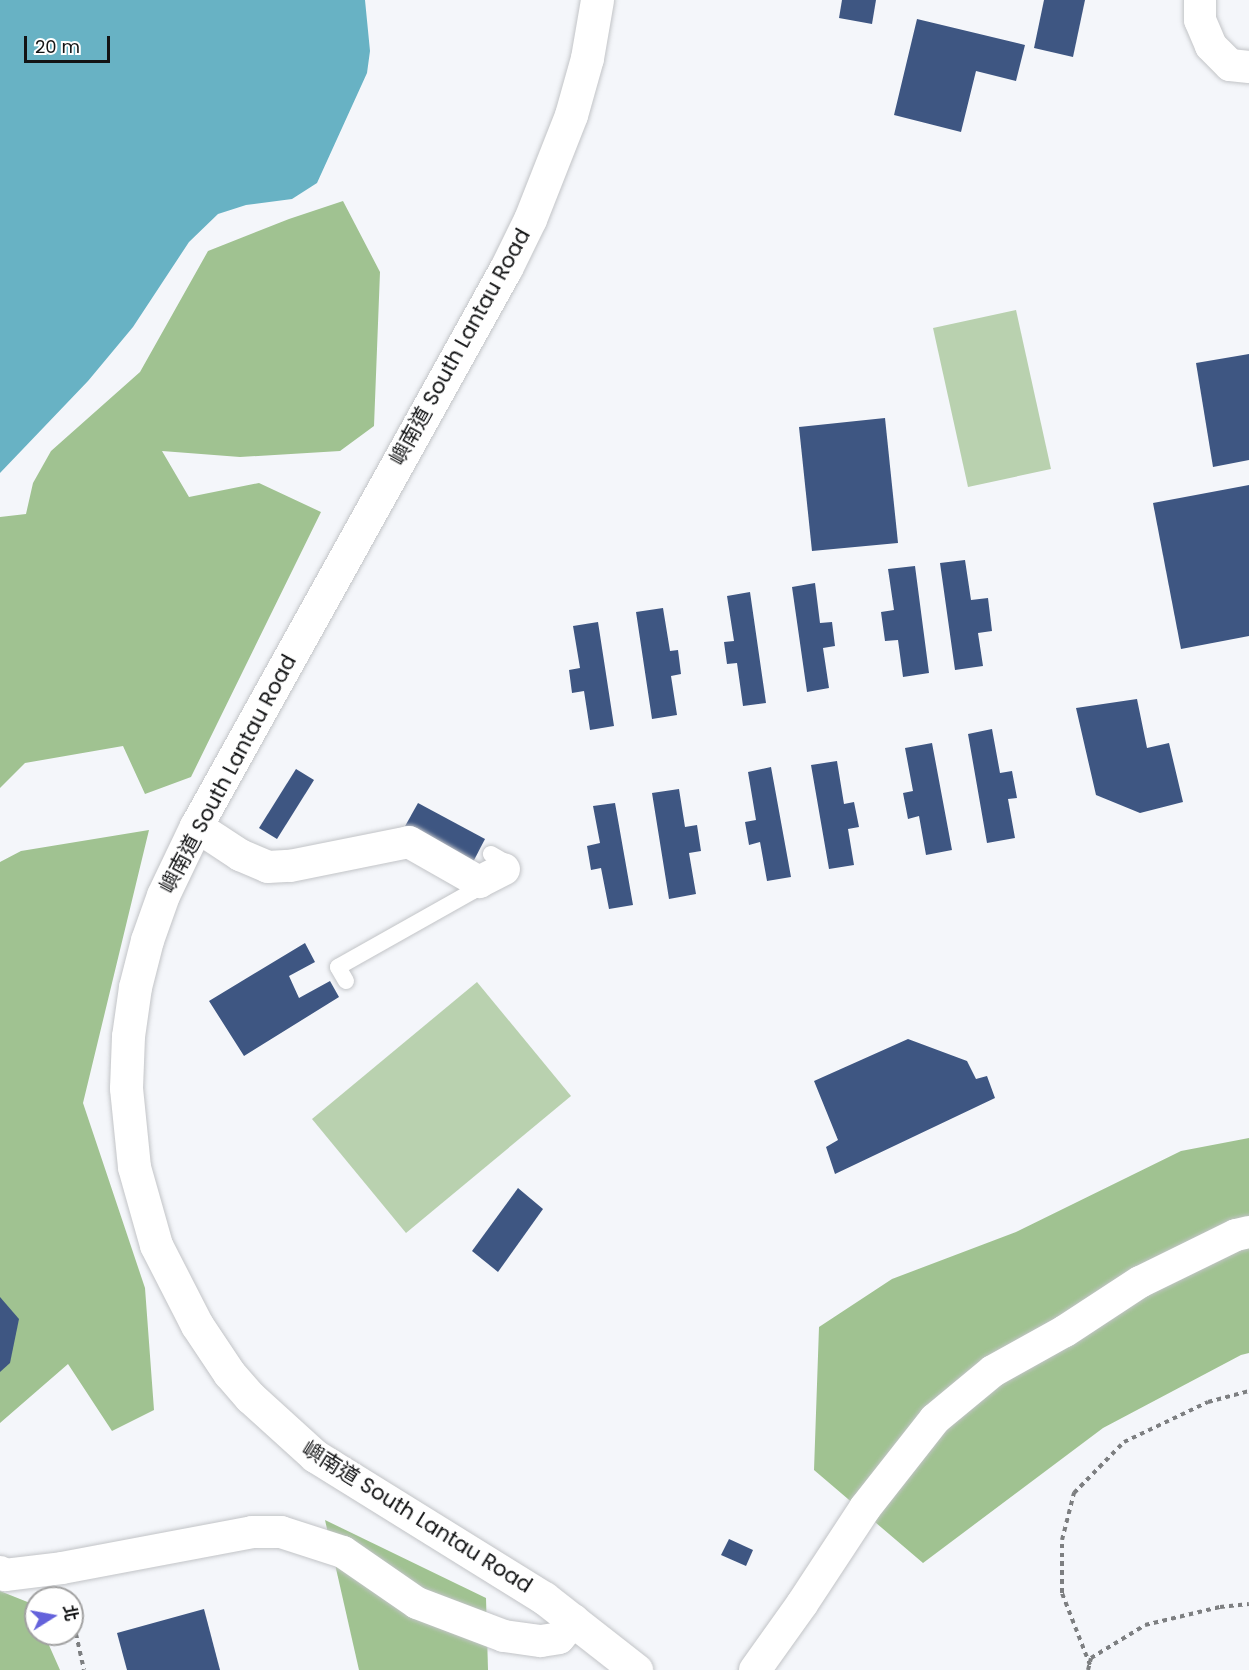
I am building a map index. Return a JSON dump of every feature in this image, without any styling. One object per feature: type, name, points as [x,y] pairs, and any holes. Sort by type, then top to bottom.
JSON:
[{"type":"main road","name":"嶼南道 South Lantau Road","points":[[597,0],[587,58],[571,115],[530,219],[506,268],[196,826],[174,871],[147,940],[135,987],[128,1036],[126,1088],[133,1159],[148,1220],[167,1268],[197,1326],[229,1373],[294,1440],[345,1477],[518,1581],[574,1620],[636,1670]]},
{"type":"street","points":[[1200,0],[1200,20],[1211,46],[1230,64],[1249,67]]},
{"type":"street","points":[[196,826],[240,855],[268,867],[290,866],[409,842],[479,882],[497,862]]},
{"type":"street","points":[[755,1670],[802,1604],[865,1508],[935,1419],[993,1371],[1065,1331],[1140,1282],[1236,1235],[1249,1232]]},
{"type":"street","points":[[0,1572],[5,1575],[62,1568],[252,1532],[281,1532],[343,1552],[417,1603],[504,1636],[541,1641],[559,1638],[574,1620]]},
{"type":"lane","points":[[346,981],[338,967],[473,891],[497,862]]},
{"type":"path","points":[[1089,1667],[1062,1593],[1062,1540],[1074,1492],[1124,1442],[1208,1402],[1249,1390]]},
{"type":"path","points":[[1089,1667],[1091,1658],[1145,1625],[1220,1607],[1249,1604]]},
{"type":"path","points":[[79,1646],[84,1670]]},
{"type":"green space","points":[[343,201],[380,272],[374,426],[340,451],[240,457],[162,451],[189,497],[259,483],[321,512],[191,777],[145,794],[123,746],[25,763],[0,788],[0,517],[26,514],[33,483],[51,451],[140,372],[208,251],[289,219]]},
{"type":"green space","points":[[1016,310],[1051,469],[968,487],[933,328]]},
{"type":"green space","points":[[149,830],[83,1103],[145,1288],[154,1410],[112,1431],[68,1364],[0,1423],[0,862],[21,851]]},
{"type":"green space","points":[[477,982],[571,1096],[406,1233],[312,1119]]},
{"type":"green space","points":[[1249,1138],[1249,1353],[1241,1355],[1103,1428],[923,1563],[814,1470],[819,1327],[892,1279],[1016,1232],[1181,1151]]},
{"type":"green space","points":[[325,1520],[486,1598],[488,1670],[359,1670]]},
{"type":"green space","points":[[0,1591],[24,1601],[24,1646],[49,1646],[60,1670],[0,1670]]},
{"type":"water","points":[[0,0],[365,0],[370,51],[367,73],[317,183],[292,199],[246,205],[218,214],[189,242],[133,327],[88,381],[0,473]]},
{"type":"building","points":[[842,0],[876,0],[872,24],[839,18]]},
{"type":"building","points":[[1044,0],[1085,0],[1073,57],[1034,48]]},
{"type":"building","points":[[917,19],[1025,45],[1016,81],[976,71],[961,132],[894,115]]},
{"type":"building","points":[[1249,354],[1249,460],[1213,467],[1196,363]]},
{"type":"building","points":[[885,418],[898,543],[812,551],[799,427]]},
{"type":"building","points":[[1249,485],[1249,636],[1181,649],[1153,503]]},
{"type":"building","points":[[965,560],[971,600],[988,598],[992,631],[978,633],[983,666],[955,670],[940,563]]},
{"type":"building","points":[[915,566],[929,673],[903,677],[898,640],[885,641],[881,612],[894,610],[888,569]]},
{"type":"building","points":[[815,583],[820,623],[832,622],[835,646],[823,648],[829,688],[807,692],[792,587]]},
{"type":"building","points":[[750,592],[766,703],[743,706],[737,663],[727,664],[724,642],[734,641],[727,596]]},
{"type":"building","points":[[663,608],[670,651],[678,650],[681,674],[671,676],[677,715],[652,719],[636,612]]},
{"type":"building","points":[[598,622],[614,726],[590,730],[584,691],[572,693],[569,670],[580,668],[573,626]]},
{"type":"building","points":[[1137,699],[1147,748],[1169,743],[1183,802],[1140,813],[1096,795],[1076,708]]},
{"type":"building","points":[[992,729],[1000,773],[1012,771],[1017,798],[1008,799],[1015,838],[987,843],[968,734]]},
{"type":"building","points":[[932,743],[952,850],[926,855],[919,816],[908,819],[903,793],[913,791],[905,748]]},
{"type":"building","points":[[837,761],[844,804],[854,802],[859,827],[848,829],[854,865],[829,869],[811,765]]},
{"type":"building","points":[[771,767],[791,877],[767,881],[760,842],[749,845],[745,822],[756,820],[748,772]]},
{"type":"building","points":[[296,769],[314,780],[277,839],[259,828]]},
{"type":"building","points":[[679,789],[685,827],[697,825],[701,851],[689,853],[696,894],[669,899],[652,793]]},
{"type":"building","points":[[418,803],[485,839],[472,864],[404,828]]},
{"type":"building","points":[[615,803],[633,905],[609,909],[601,868],[591,870],[587,846],[600,843],[593,806]]},
{"type":"building","points":[[305,943],[315,962],[289,976],[299,998],[330,981],[339,997],[244,1056],[209,1001]]},
{"type":"building","points":[[908,1039],[967,1061],[976,1079],[987,1076],[995,1098],[835,1174],[826,1147],[838,1140],[814,1081]]},
{"type":"building","points":[[518,1188],[543,1209],[498,1272],[472,1251]]},
{"type":"building","points":[[0,1297],[19,1319],[10,1363],[0,1372]]},
{"type":"building","points":[[729,1539],[753,1550],[746,1566],[721,1555]]},
{"type":"building","points":[[204,1609],[220,1670],[127,1670],[117,1633]]}]
